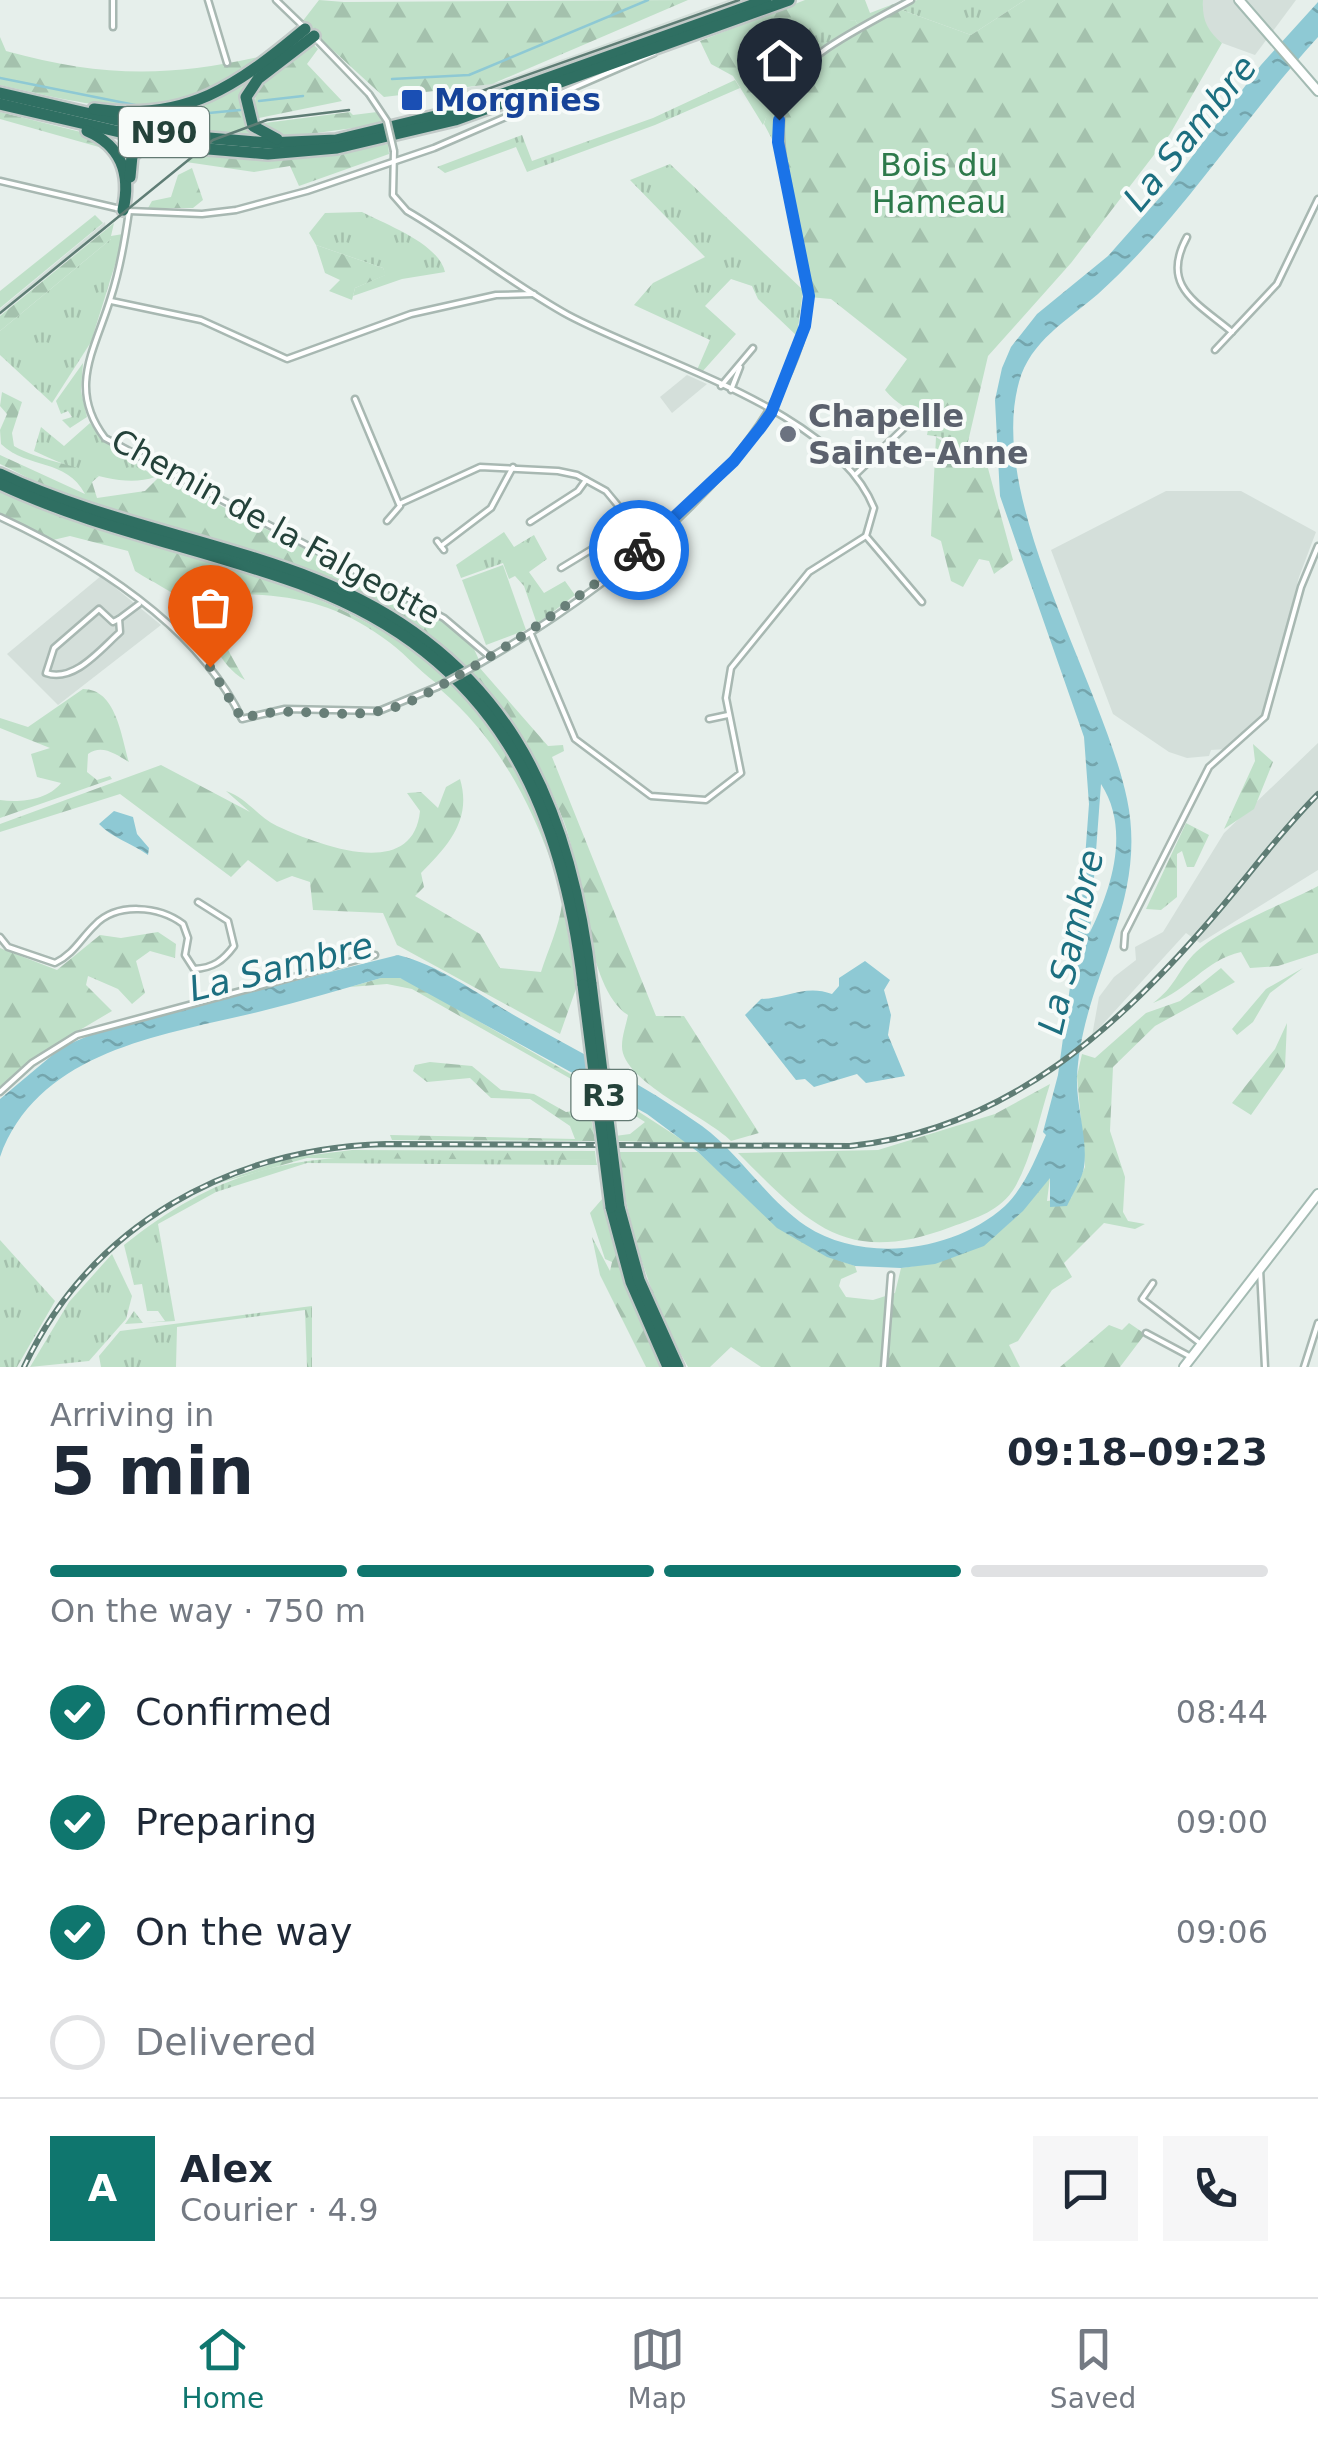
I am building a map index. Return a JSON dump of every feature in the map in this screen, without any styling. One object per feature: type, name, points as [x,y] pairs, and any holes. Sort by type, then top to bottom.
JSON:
[{"type":"highway","name":"N90","points":[[0,104],[150,140],[268,154],[372,142],[455,120],[766,0]]},
{"type":"highway","name":"N90","points":[[0,92],[186,136],[300,143],[414,123],[790,0]]},
{"type":"highway","points":[[31,100],[120,113],[172,110],[225,89],[310,33]]},
{"type":"highway","points":[[300,143],[271,138],[256,130],[248,118],[246,98],[258,79],[310,33]]},
{"type":"highway","points":[[66,120],[102,137],[117,153],[126,172],[126,211]]},
{"type":"highway","points":[[126,211],[132,156],[150,140]]},
{"type":"highway","name":"R3","points":[[0,474],[124,522],[314,579],[384,613],[448,660],[478,690],[519,744],[555,813],[577,885],[615,1207],[631,1282],[668,1367]]},
{"type":"highway","name":"R3","points":[[0,484],[85,519],[310,588],[379,620],[442,668],[502,736],[547,817],[568,886],[587,985]]},
{"type":"highway","name":"R3","points":[[615,1207],[639,1280],[678,1367]]},
{"type":"main road","points":[[1239,0],[1318,91]]},
{"type":"main road","points":[[1184,1367],[1318,1194]]},
{"type":"street","points":[[113,0],[113,28]]},
{"type":"street","points":[[208,0],[227,63]]},
{"type":"street","points":[[276,0],[369,94],[387,121],[394,155],[393,195],[416,216],[590,326],[794,422],[854,476],[874,508],[866,536],[809,572],[738,655],[726,682],[741,773],[706,800],[652,796],[578,742],[530,634]]},
{"type":"street","points":[[0,518],[86,562],[140,603],[210,667],[242,719],[286,709],[380,711],[438,687],[530,634],[649,542],[734,461],[772,409],[809,307],[778,142],[781,110],[804,64],[834,41],[911,0]]},
{"type":"street","points":[[0,182],[126,211],[202,214],[264,204],[394,155],[434,148],[607,74],[655,46]]},
{"type":"street","points":[[1214,350],[1283,276],[1318,199]]},
{"type":"street","name":"Chemin de la Falgeotte","points":[[126,211],[110,301],[83,381],[86,406],[105,438],[444,618],[490,657]]},
{"type":"street","points":[[1187,237],[1175,259],[1178,282],[1232,332]]},
{"type":"street","points":[[110,301],[201,320],[287,359],[411,314],[496,295],[534,294]]},
{"type":"street","points":[[721,386],[753,348]]},
{"type":"street","points":[[731,390],[742,362]]},
{"type":"street","points":[[355,398],[401,505]]},
{"type":"street","points":[[854,476],[909,422]]},
{"type":"street","points":[[388,521],[401,505],[464,471],[514,466],[586,480],[606,491],[649,542]]},
{"type":"street","points":[[440,546],[491,508],[514,466]]},
{"type":"street","points":[[530,522],[578,491],[586,480]]},
{"type":"street","points":[[561,568],[612,536],[631,518]]},
{"type":"street","points":[[866,536],[922,602]]},
{"type":"street","points":[[1124,947],[1123,938],[1208,767],[1265,717],[1301,587],[1318,546]]},
{"type":"street","points":[[119,619],[120,632],[75,670],[60,676],[46,673],[54,648],[99,609],[113,622],[140,603]]},
{"type":"street","points":[[708,719],[730,715]]},
{"type":"street","points":[[0,937],[8,947],[56,963],[72,953],[100,920],[135,908],[183,924],[188,938],[188,963],[194,969],[207,968],[224,960],[234,946],[228,922],[198,902]]},
{"type":"street","points":[[0,1092],[32,1063],[78,1035],[376,955]]},
{"type":"street","points":[[1260,1269],[1265,1367]]},
{"type":"street","points":[[884,1367],[891,1275]]},
{"type":"street","points":[[1153,1283],[1142,1299],[1201,1344]]},
{"type":"street","points":[[1304,1367],[1318,1323]]},
{"type":"street","points":[[1146,1333],[1191,1357]]},
{"type":"shaded area","points":[[728,0],[744,0],[486,92],[439,102],[438,93],[499,82]]},
{"type":"shaded area","points":[[1203,0],[1296,0],[1255,55],[1222,43],[1209,32],[1202,16]]},
{"type":"shaded area","points":[[105,222],[106,229],[0,315],[0,309]]},
{"type":"shaded area","points":[[687,375],[707,384],[672,413],[660,397]]},
{"type":"shaded area","points":[[1166,491],[1241,491],[1316,532],[1299,577],[1263,715],[1227,749],[1211,750],[1209,756],[1187,758],[1169,752],[1113,714],[1051,550]]},
{"type":"shaded area","points":[[101,576],[161,625],[58,705],[7,654]]},
{"type":"shaded area","points":[[1318,743],[1318,870],[1200,943],[1186,933],[1092,1036],[1099,997],[1114,977],[1136,960],[1135,947],[1163,932],[1224,833]]},
{"type":"green space","points":[[319,0],[688,0],[492,84],[384,97],[302,22]]},
{"type":"green space","points":[[805,0],[865,0],[870,13],[904,0],[858,25],[855,20],[845,22],[793,44],[773,43],[768,26],[757,34],[752,47],[760,66],[787,62],[782,77],[767,81],[771,106],[763,125],[733,76],[711,64],[700,41]]},
{"type":"green space","points":[[917,0],[1025,0],[971,35],[899,9]]},
{"type":"green space","name":"Bois du Hameau","points":[[1025,0],[1203,0],[1206,24],[1222,43],[1170,134],[1071,263],[988,356],[967,446],[946,429],[903,406],[885,390],[907,359],[831,299],[809,297],[784,181],[782,120],[788,93],[811,61],[835,43],[899,9],[971,35]]},
{"type":"green space","points":[[855,20],[858,25],[821,47],[792,77],[780,103],[773,141],[764,124],[772,96],[752,47],[757,34],[768,25],[769,33],[810,38],[834,22]]},
{"type":"green space","points":[[303,34],[254,79],[244,102],[266,138],[158,126],[153,120],[153,115],[185,108]]},
{"type":"green space","points":[[0,37],[6,51],[104,70],[165,71],[263,56],[196,94],[166,103],[106,106],[0,85]]},
{"type":"green space","points":[[312,43],[318,49],[307,64],[342,101],[254,119],[256,86]]},
{"type":"green space","points":[[735,80],[740,88],[655,125],[527,172],[516,147],[445,173],[437,167],[522,135],[532,161],[653,118]]},
{"type":"green space","points":[[0,112],[89,134],[113,151],[0,119]]},
{"type":"green space","points":[[377,112],[383,124],[287,137],[257,124]]},
{"type":"green space","points":[[388,144],[389,154],[299,186],[290,166],[254,172],[186,162],[196,155],[311,157]]},
{"type":"green space","points":[[670,164],[803,290],[797,336],[758,299],[752,286],[731,279],[705,306],[736,334],[702,372],[697,370],[710,340],[634,305],[653,283],[705,257],[630,180]]},
{"type":"green space","points":[[192,168],[203,200],[193,208],[148,208],[152,201],[171,197],[178,175]]},
{"type":"green space","points":[[362,212],[423,244],[441,262],[445,272],[402,279],[353,296],[355,288],[385,275],[383,268],[316,245],[309,233],[325,213]]},
{"type":"green space","points":[[95,215],[103,223],[0,308],[0,291]]},
{"type":"green space","points":[[114,223],[111,236],[123,234],[123,239],[111,239],[0,331],[0,316]]},
{"type":"green space","points":[[111,239],[123,239],[91,342],[52,403],[0,355],[0,331]]},
{"type":"green space","points":[[316,245],[383,268],[386,275],[355,288],[352,300],[329,291],[340,280],[325,273]]},
{"type":"green space","points":[[83,363],[81,391],[87,417],[70,428],[62,420],[72,417],[68,411],[61,414],[56,401]]},
{"type":"green space","points":[[2,392],[22,402],[12,433],[14,446],[99,476],[92,482],[97,498],[145,491],[161,475],[451,624],[470,640],[479,660],[464,668],[422,634],[333,585],[239,550],[78,501],[0,464],[0,455],[85,494],[68,475],[23,458],[1,444],[0,430],[7,414],[0,406]]},
{"type":"green space","points":[[930,419],[948,425],[974,453],[964,456],[941,437],[927,435]]},
{"type":"green space","points":[[90,423],[102,439],[155,477],[126,481],[110,478],[34,451],[41,427],[64,446]]},
{"type":"green space","points":[[936,437],[964,455],[974,453],[986,461],[1013,560],[994,574],[989,561],[979,559],[963,587],[951,581],[941,541],[931,536]]},
{"type":"green space","points":[[0,492],[116,535],[288,587],[396,639],[447,677],[436,683],[382,637],[324,606],[284,597],[218,594],[218,625],[245,680],[227,665],[187,606],[135,571],[128,551],[70,536],[53,540],[0,515]]},
{"type":"green space","points":[[504,532],[514,547],[534,535],[547,559],[529,572],[544,593],[565,581],[575,595],[537,624],[524,586],[515,576],[509,579],[503,563],[461,578],[456,565]]},
{"type":"green space","points":[[503,565],[526,630],[486,645],[462,580]]},
{"type":"green space","points":[[479,667],[548,746],[563,745],[564,751],[552,757],[656,1016],[684,1016],[759,1133],[731,1141],[649,1085],[625,1059],[622,1042],[628,1015],[614,1001],[594,955],[564,822],[524,743],[469,674]]},
{"type":"green space","points":[[453,683],[514,761],[552,842],[560,887],[544,842],[509,771],[478,728],[441,690]]},
{"type":"green space","points":[[83,689],[94,691],[110,705],[129,762],[108,751],[93,751],[88,754],[87,772],[97,780],[110,776],[112,779],[0,818],[0,800],[33,799],[61,783],[37,777],[31,754],[50,748],[0,728],[0,718],[28,727]]},
{"type":"green space","points":[[1253,744],[1273,762],[1254,809],[1224,829],[1255,761]]},
{"type":"green space","points":[[161,765],[250,812],[226,791],[233,794],[270,822],[295,834],[339,848],[383,852],[401,846],[414,833],[420,811],[407,793],[421,792],[438,808],[446,787],[460,779],[463,807],[456,830],[421,873],[424,887],[415,896],[480,934],[500,968],[541,972],[562,901],[577,986],[560,1034],[397,945],[383,913],[313,910],[310,882],[292,876],[277,882],[248,860],[231,877],[120,794],[0,832],[0,824]]},
{"type":"green space","points":[[1186,823],[1209,835],[1194,867],[1187,867],[1182,851],[1177,854],[1177,897],[1161,910],[1146,909]]},
{"type":"green space","points":[[1318,886],[1318,953],[1278,966],[1250,968],[1241,952],[1217,962],[1153,1003],[1205,945]]},
{"type":"green space","points":[[158,932],[176,944],[175,958],[150,951],[136,961],[145,993],[132,1004],[118,989],[88,976],[86,985],[112,1011],[41,1053],[0,1089],[0,948],[57,970],[100,935],[121,938]]},
{"type":"green space","points":[[1221,968],[1235,982],[1155,1026],[1113,1067],[1110,1131],[1125,1177],[1123,1212],[1128,1221],[1145,1224],[1135,1229],[1104,1223],[1064,1263],[1072,1277],[1052,1290],[1018,1341],[1009,1345],[1020,1367],[761,1367],[731,1347],[710,1367],[688,1367],[642,1263],[617,1152],[698,1152],[787,1232],[855,1266],[857,1272],[841,1279],[839,1286],[846,1297],[873,1300],[895,1293],[901,1268],[950,1258],[986,1241],[1018,1215],[1050,1177],[1047,1201],[1071,1198],[1085,1167],[1077,1076],[1082,1054],[1095,1058],[1146,1013],[1180,1001]]},
{"type":"green space","points":[[1303,968],[1270,993],[1253,1022],[1237,1035],[1232,1029],[1266,989]]},
{"type":"green space","points":[[381,978],[400,978],[414,984],[581,1080],[587,1088],[412,989],[387,984],[350,987]]},
{"type":"green space","points":[[1287,1023],[1285,1067],[1251,1115],[1232,1103],[1275,1049]]},
{"type":"green space","points":[[430,1062],[472,1066],[501,1090],[534,1094],[566,1112],[579,1110],[591,1117],[595,1141],[392,1140],[390,1135],[575,1139],[570,1126],[530,1099],[491,1098],[470,1078],[427,1082],[413,1071],[415,1065]]},
{"type":"green space","points":[[1050,1084],[1026,1163],[1009,1195],[979,1217],[914,1238],[883,1242],[856,1240],[831,1232],[786,1200],[738,1153],[878,1150],[995,1114]]},
{"type":"green space","points":[[613,1095],[687,1143],[615,1141],[615,1136],[630,1134],[645,1122],[612,1101]]},
{"type":"green space","points":[[352,1150],[595,1151],[596,1160],[307,1158],[215,1184],[288,1158]]},
{"type":"green space","points":[[369,1156],[596,1160],[597,1165],[307,1163],[216,1192],[158,1224],[175,1321],[146,1323],[165,1321],[158,1311],[147,1311],[142,1284],[134,1285],[124,1245],[181,1205],[238,1178],[299,1162]]},
{"type":"green space","points":[[603,1198],[630,1293],[662,1367],[646,1367],[600,1275],[592,1237],[610,1271],[612,1262],[605,1259],[590,1213]]},
{"type":"green space","points":[[0,1240],[55,1301],[17,1367],[0,1367]]},
{"type":"green space","points":[[112,1254],[132,1296],[126,1319],[89,1361],[30,1367],[69,1302]]},
{"type":"green space","points":[[312,1306],[312,1367],[307,1367],[305,1310],[177,1327],[176,1367],[101,1367],[99,1356],[120,1331]]},
{"type":"green space","points":[[134,1311],[143,1323],[125,1324]]},
{"type":"green space","points":[[1129,1323],[1145,1334],[1120,1367],[1060,1367],[1109,1325],[1122,1330]]},
{"type":"water","points":[[1318,2],[1318,37],[1157,234],[1098,294],[1041,343],[1019,382],[1013,429],[1019,481],[1032,535],[1114,753],[1127,799],[1131,837],[1122,907],[1081,1041],[1077,1088],[1084,1167],[1067,1206],[1050,1207],[1050,1178],[1023,1211],[984,1246],[935,1264],[901,1268],[855,1266],[827,1257],[777,1228],[698,1152],[647,1114],[400,978],[381,978],[147,1039],[109,1053],[74,1070],[44,1092],[18,1121],[0,1157],[0,1099],[62,1047],[107,1028],[398,955],[457,980],[679,1110],[729,1150],[792,1215],[829,1238],[854,1245],[908,1248],[961,1234],[1005,1206],[1024,1182],[1046,1135],[1043,1132],[1058,1075],[1082,899],[1089,804],[1084,737],[1000,496],[995,400],[1002,368],[1011,347],[1037,314],[1108,256],[1170,186],[1261,65]],"holes":[[[1101,784],[1115,821],[1115,860],[1105,898],[1090,932]]]},
{"type":"water","points":[[114,811],[133,817],[137,834],[149,848],[148,855],[99,824]]},
{"type":"water","points":[[865,961],[890,980],[884,990],[891,1015],[888,1035],[905,1076],[866,1083],[857,1074],[814,1087],[805,1079],[796,1080],[745,1015],[761,999],[805,991],[832,994],[839,986],[839,978]]},
{"type":"waterway","points":[[392,79],[469,75],[648,0]]},
{"type":"waterway","points":[[0,78],[145,107]]},
{"type":"waterway","points":[[259,101],[303,96]]},
{"type":"waterway","points":[[157,118],[240,110]]},
{"type":"tram line","points":[[439,100],[479,92],[739,0]]},
{"type":"tram line","points":[[0,313],[213,140],[267,120],[349,110]]},
{"type":"railway","points":[[24,1367],[52,1317],[87,1272],[127,1235],[172,1203],[221,1179],[274,1160],[329,1149],[386,1144],[850,1146],[907,1136],[960,1119],[1057,1066],[1142,994],[1318,794]]},
{"type":"way so far","points":[[210,667],[242,719],[286,709],[352,713],[388,709],[438,687],[530,634],[639,550]]},
{"type":"place","name":"Morgnies","points":[[412,100]]},
{"type":"place","name":"Chapelle Sainte-Anne","points":[[788,434]]},
{"type":"route","points":[[639,550],[734,461],[761,427],[771,413],[805,326],[809,296],[778,142],[779,120]]},
{"type":"water label","name":"La Sambre","points":[[1190,133]]},
{"type":"water label","name":"La Sambre","points":[[1071,942]]},
{"type":"water label","name":"La Sambre","points":[[281,967]]}]
